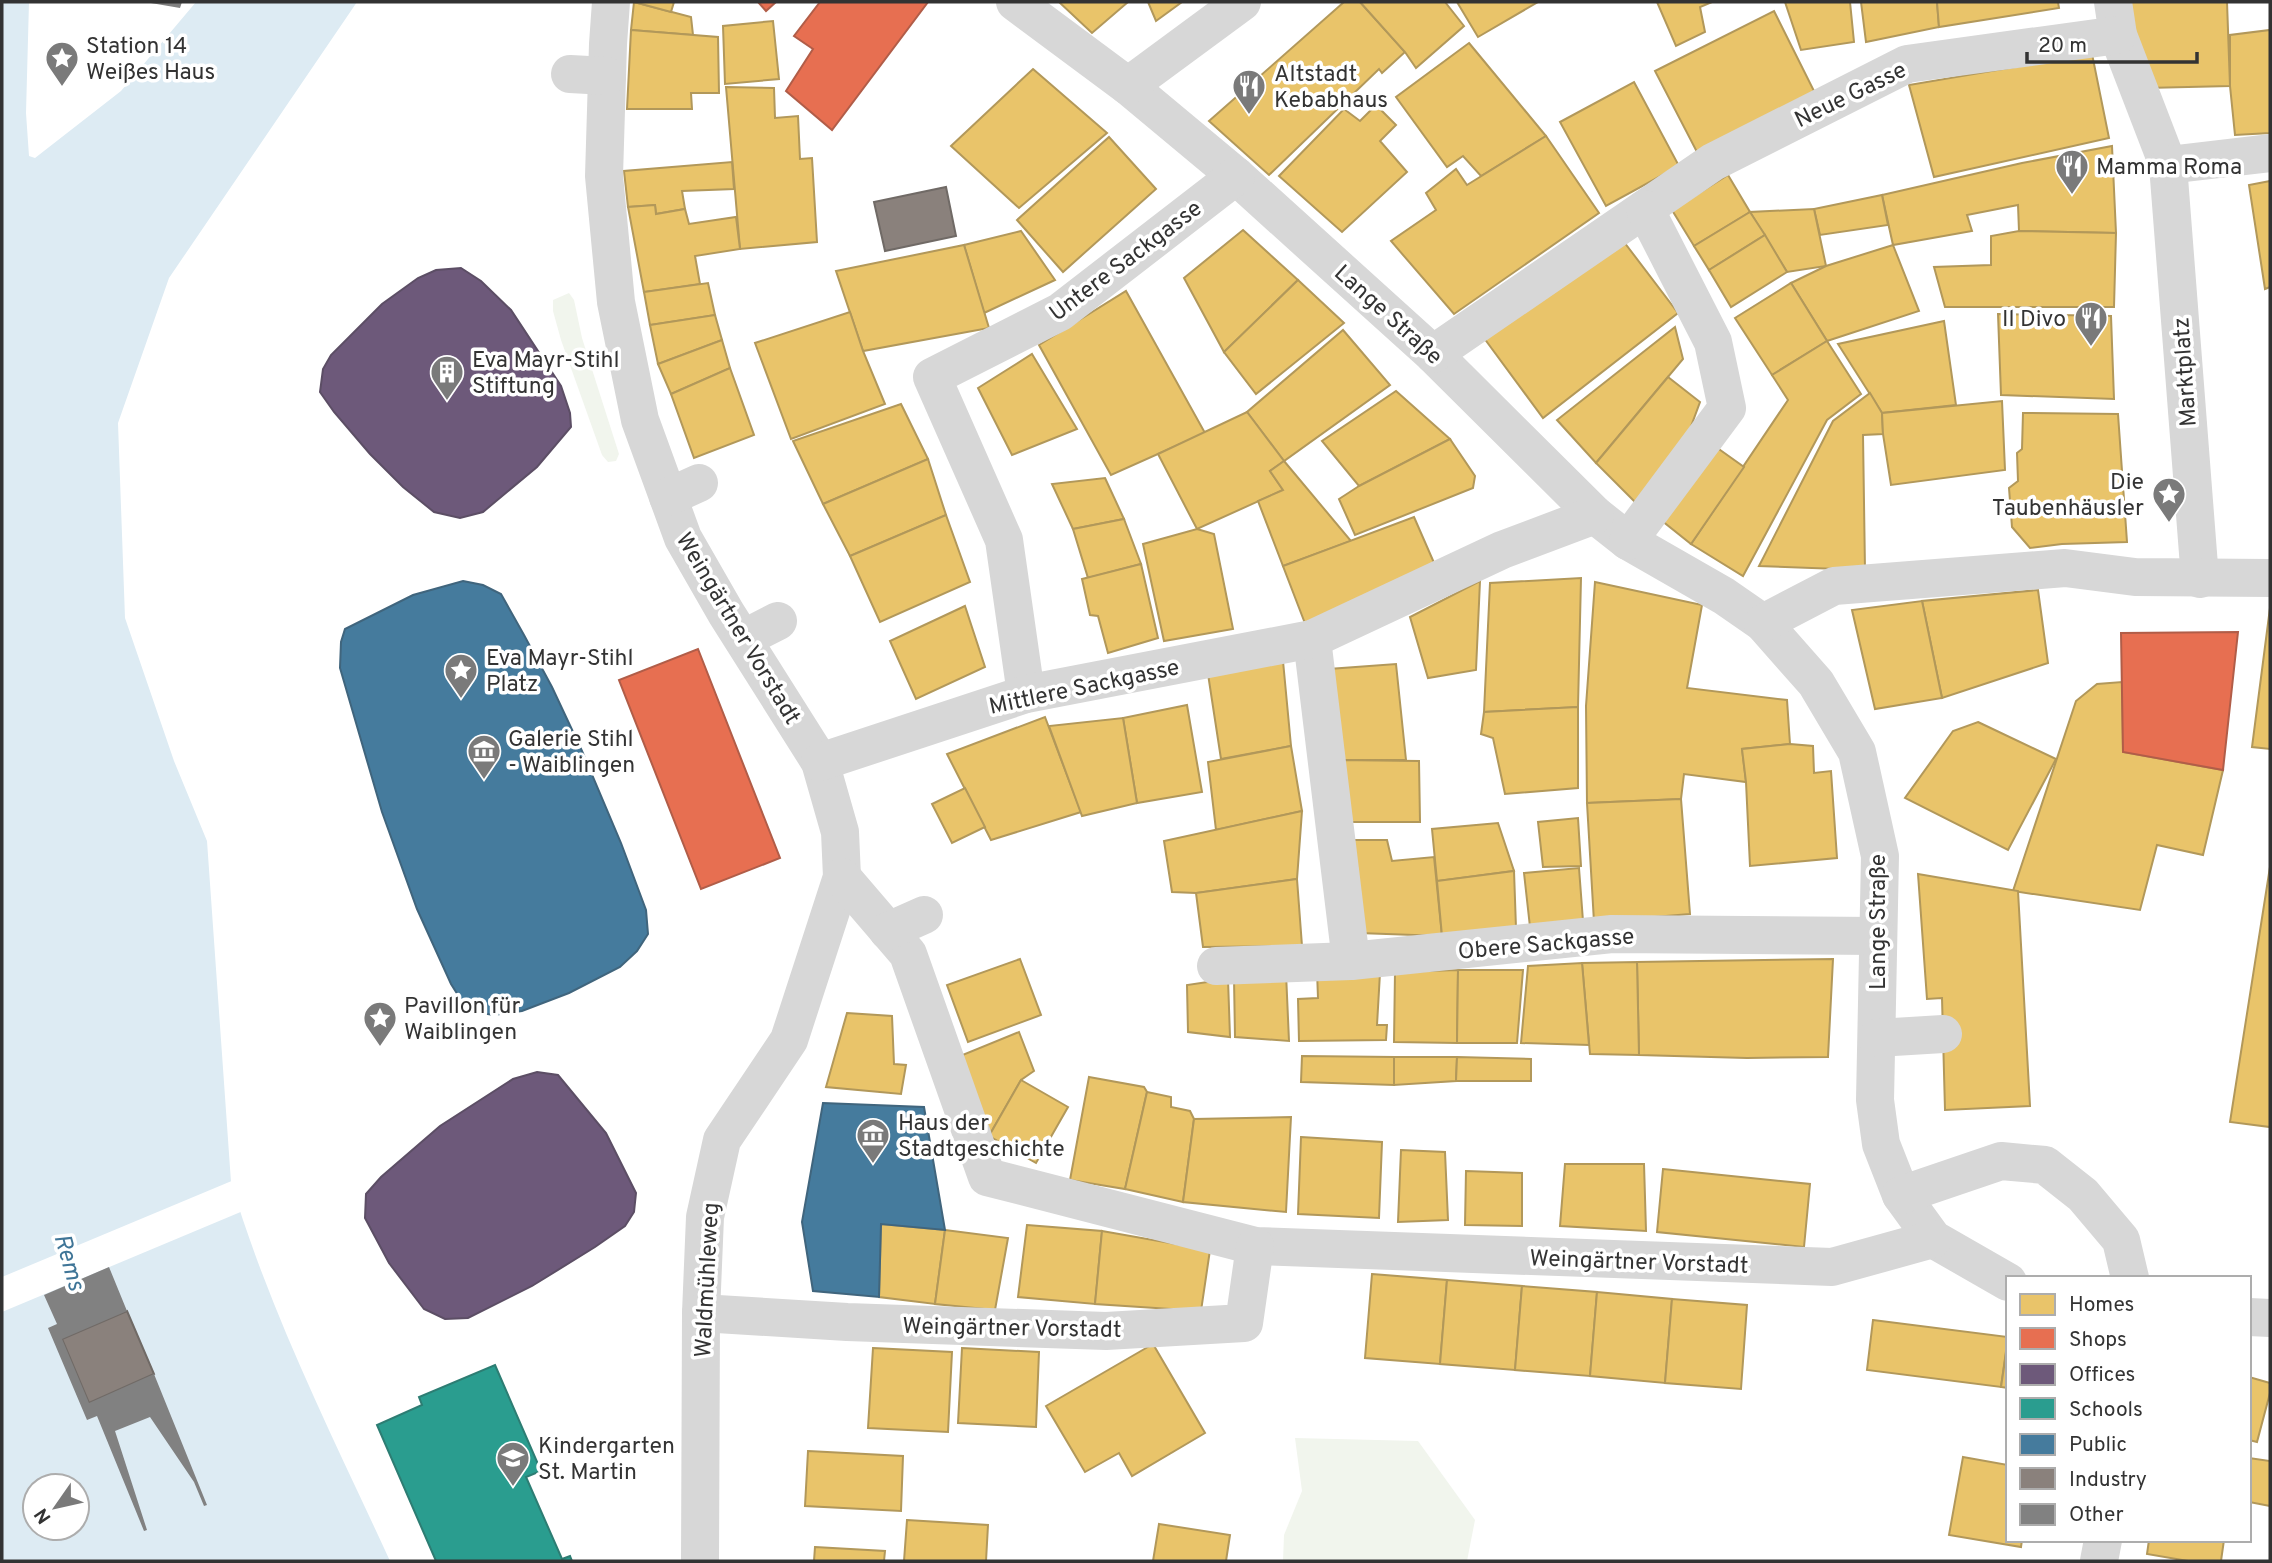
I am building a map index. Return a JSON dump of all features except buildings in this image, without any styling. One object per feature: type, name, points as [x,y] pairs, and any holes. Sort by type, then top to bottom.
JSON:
[{"type":"street","name":"Weingärtner Vorstadt","points":[[611,2],[588,75],[604,176],[592,212],[616,302],[639,420],[683,490],[683,538],[820,762],[840,831],[842,877],[821,941]]},
{"type":"street","name":"Lange Straße","points":[[1015,2],[1128,86],[1236,176],[1433,354],[1595,515],[1628,541],[1724,596],[1763,623],[1816,683],[1857,752],[1880,856],[1875,1100],[1881,1144],[1901,1195],[1933,1239]]},
{"type":"street","points":[[1128,86],[1242,2]]},
{"type":"street","name":"Marktplatz","points":[[2116,19],[2168,165],[2200,579]]},
{"type":"street","name":"Neue Gasse","points":[[1433,354],[1713,162],[1907,64],[2116,19]]},
{"type":"street","points":[[2168,165],[2270,153]]},
{"type":"street","name":"Untere Sackgasse","points":[[1026,694],[1004,540],[932,377],[1060,312],[1236,176]]},
{"type":"street","points":[[1628,541],[1727,408],[1713,342],[1645,209]]},
{"type":"street","name":"Mittlere Sackgasse","points":[[820,762],[1026,694],[1312,639],[1502,550],[1595,515]]},
{"type":"street","points":[[1763,623],[1834,586],[2065,568],[2135,578],[2270,578]]},
{"type":"street","points":[[743,639],[778,621]]},
{"type":"street","points":[[1312,639],[1351,961]]},
{"type":"street","name":"Weingärtner Vorstadt","points":[[842,877],[908,954],[987,1177],[1255,1246],[1832,1267],[1933,1239]]},
{"type":"street","points":[[888,931],[924,915]]},
{"type":"street","name":"Obere Sackgasse","points":[[1216,966],[1351,961],[1612,934],[1877,936]]},
{"type":"street","name":"Waldmühleweg","points":[[700,1561],[701,1313],[705,1217],[722,1140],[789,1040],[821,941]]},
{"type":"street","points":[[1877,1038],[1943,1034]]},
{"type":"street","points":[[1901,1195],[2000,1161],[2045,1165],[2083,1195],[2121,1240],[2130,1276]]},
{"type":"street","points":[[1933,1239],[2006,1281]]},
{"type":"street","name":"Weingärtner Vorstadt","points":[[701,1313],[847,1322],[1106,1331],[1244,1323],[1255,1246]]},
{"type":"street","points":[[2251,1317],[2270,1318]]},
{"type":"street","points":[[2099,1561],[2103,1542]]},
{"type":"shaded area","points":[[569,293],[574,300],[582,338],[619,454],[616,461],[608,462],[602,455],[561,340],[553,311],[553,300]]},
{"type":"shaded area","points":[[1295,1438],[1418,1441],[1475,1520],[1467,1561],[1283,1561],[1284,1535],[1302,1491]]},
{"type":"water","name":"Rems","points":[[2,2],[29,2],[26,113],[29,156],[35,158],[121,91],[196,2],[357,2],[169,278],[118,423],[125,618],[174,761],[207,841],[231,1182],[283,1327],[390,1561],[2,1561]]},
{"type":"pier","points":[[234,1180],[243,1211],[2,1312],[2,1277]]},
{"type":"place","name":"Station 14 Weißes Haus","points":[[62,88]]},
{"type":"place","name":"Altstadt Kebabhaus","points":[[1249,116]]},
{"type":"place","name":"Mamma Roma","points":[[2072,196]]},
{"type":"place","name":"Il Divo","points":[[2091,348]]},
{"type":"place","name":"Eva Mayr-Stihl Stiftung","points":[[447,402]]},
{"type":"place","name":"Die Taubenhäusler","points":[[2169,524]]},
{"type":"place","name":"Eva Mayr-Stihl Platz","points":[[461,700]]},
{"type":"place","name":"Galerie Stihl - Waiblingen","points":[[484,781]]},
{"type":"place","name":"Pavillon für Waiblingen","points":[[380,1048]]},
{"type":"place","name":"Haus der Stadtgeschichte","points":[[873,1165]]},
{"type":"place","name":"Kindergarten St. Martin","points":[[513,1488]]}]
